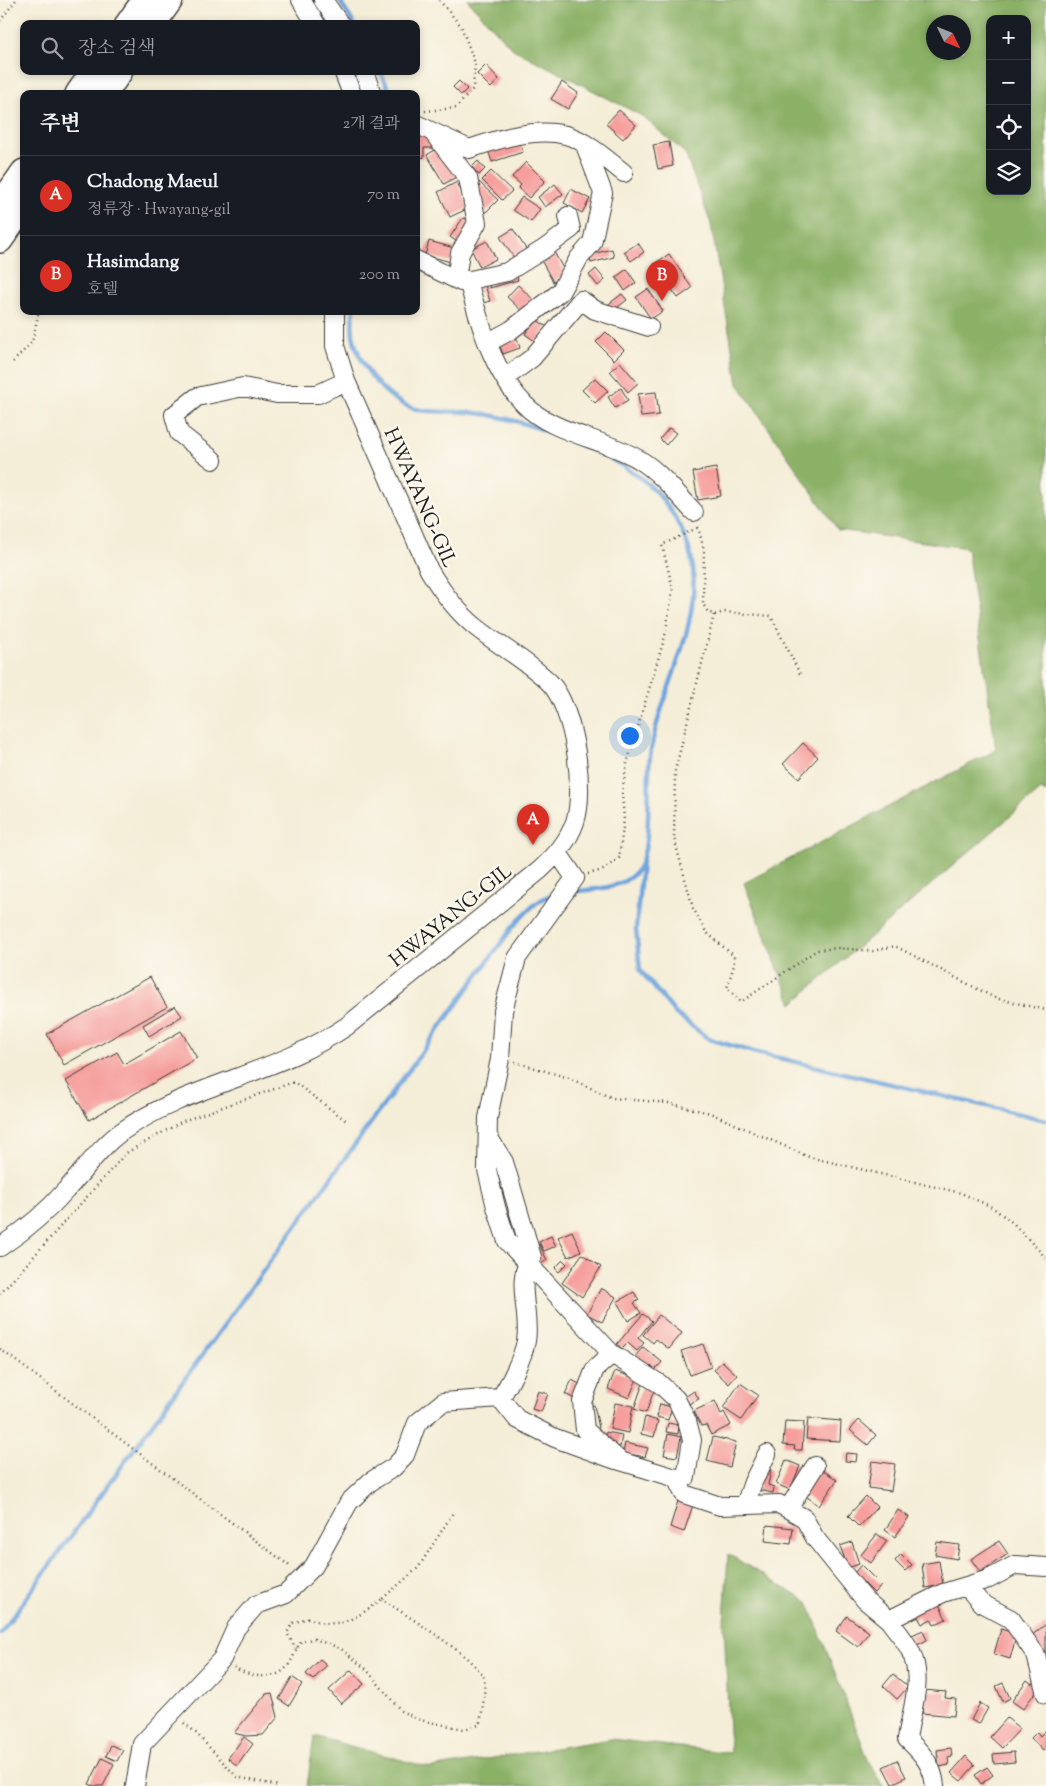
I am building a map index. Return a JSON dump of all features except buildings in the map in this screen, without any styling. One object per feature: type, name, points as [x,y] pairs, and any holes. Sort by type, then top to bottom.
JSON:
[{"type":"highway","points":[[131,20],[145,0]]},
{"type":"highway","points":[[156,20],[170,0]]},
{"type":"highway","points":[[81,90],[91,75]]},
{"type":"highway","points":[[107,90],[117,75]]},
{"type":"highway","points":[[0,206],[20,178]]},
{"type":"highway","points":[[0,240],[20,212]]},
{"type":"street","points":[[301,0],[314,20]]},
{"type":"street","points":[[323,0],[337,20]]},
{"type":"street","points":[[345,75],[350,90]]},
{"type":"street","points":[[365,75],[371,90]]},
{"type":"street","points":[[420,118],[468,178],[477,223],[460,253],[462,280],[505,378],[524,405],[550,422],[615,447],[641,460],[666,482],[696,520]]},
{"type":"street","points":[[434,134],[469,149],[539,132],[568,135],[603,156],[624,173]]},
{"type":"street","points":[[488,342],[511,330],[560,292],[579,258],[592,242],[603,194],[585,145]]},
{"type":"street","points":[[420,262],[462,280],[507,272],[544,249],[571,229],[568,216]]},
{"type":"street","points":[[505,378],[532,358],[581,300],[595,310],[649,327]]},
{"type":"street","name":"HWAYANG-GIL","points":[[0,1247],[41,1215],[65,1191],[95,1156],[120,1133],[152,1113],[184,1098],[258,1072],[323,1042],[362,1014],[540,870],[558,853],[570,835],[576,819],[578,801],[577,768],[569,719],[563,702],[551,684],[476,627],[441,590],[425,562],[346,381],[335,346],[335,315]]},
{"type":"street","points":[[213,460],[179,433],[174,415],[197,397],[243,386],[277,394],[318,394],[346,381]]},
{"type":"street","points":[[500,1398],[517,1418],[555,1438],[676,1478],[686,1477],[692,1440],[687,1421],[676,1399],[665,1389],[612,1354],[526,1264],[507,1241],[496,1206],[488,1170],[488,1118],[500,1059],[503,1011],[516,958],[573,881],[558,853]]},
{"type":"street","points":[[135,1786],[142,1744],[222,1659],[236,1628],[256,1605],[286,1594],[314,1566],[349,1502],[370,1482],[394,1467],[405,1455],[417,1423],[443,1402],[500,1398],[508,1387],[526,1340],[524,1301],[526,1264]]},
{"type":"street","points":[[612,1354],[595,1369],[582,1402],[585,1430],[620,1461]]},
{"type":"street","points":[[746,1505],[753,1482],[766,1454]]},
{"type":"street","points":[[788,1509],[816,1466]]},
{"type":"street","points":[[676,1478],[684,1494],[720,1506],[779,1504],[804,1518],[814,1538],[865,1600],[889,1620],[911,1652],[917,1676],[916,1698],[907,1739],[926,1758],[934,1776],[935,1786]]},
{"type":"street","points":[[889,1620],[943,1593],[989,1580],[1016,1565],[1046,1567]]},
{"type":"street","points":[[967,1587],[981,1603],[1012,1619],[1036,1655],[1046,1694]]},
{"type":"path","points":[[0,21],[16,0]]},
{"type":"path","points":[[420,118],[456,108],[472,89],[475,63],[461,26],[438,0]]},
{"type":"path","points":[[13,362],[32,342],[39,315]]},
{"type":"path","points":[[573,881],[603,870],[619,858],[624,820],[622,792],[627,763],[665,636],[673,589],[662,545],[692,531],[696,520]]},
{"type":"path","points":[[696,520],[704,550],[703,604],[708,612],[714,615],[724,612],[771,616],[800,674]]},
{"type":"path","points":[[714,615],[675,772],[674,838],[693,908],[706,932],[734,956],[734,964],[727,988],[741,1002],[817,950],[838,948],[872,951],[895,946],[995,998],[1046,1010]]},
{"type":"path","points":[[500,1059],[569,1078],[612,1098],[668,1103],[710,1113],[809,1157],[960,1193],[992,1207],[1013,1223],[1046,1258]]},
{"type":"path","points":[[0,1294],[126,1153],[183,1121],[294,1082],[348,1122]]},
{"type":"path","points":[[0,1349],[303,1576]]},
{"type":"path","points":[[296,1649],[288,1633],[293,1623],[308,1618],[322,1624],[340,1624],[365,1612],[418,1568],[454,1513]]},
{"type":"path","points":[[222,1659],[238,1670],[253,1676],[274,1675],[286,1668],[301,1641],[314,1639],[340,1648],[366,1669],[401,1711],[420,1720],[464,1730],[479,1725],[482,1718],[482,1701],[486,1682],[483,1675],[466,1658],[382,1599]]},
{"type":"path","points":[[170,1713],[195,1732],[237,1777],[279,1786]]},
{"type":"green space","points":[[467,0],[1046,0],[1046,793],[1041,790],[792,1004],[744,883],[996,750],[967,548],[838,530],[738,384],[711,224],[685,153],[642,116],[513,49]]},
{"type":"green space","points":[[728,1554],[808,1602],[869,1762],[884,1786],[307,1786],[314,1736],[431,1768],[611,1739],[730,1753],[724,1623]]},
{"type":"waterway","points":[[339,0],[352,20]]},
{"type":"waterway","points":[[382,75],[389,90]]},
{"type":"waterway","points":[[353,315],[352,325],[358,353],[374,379],[395,399],[415,409],[467,412],[520,422],[546,430],[598,452],[621,465],[657,493],[676,518],[689,548],[693,569],[690,617],[661,709],[650,756],[647,835],[641,863],[635,873],[621,883],[605,888],[570,892]]},
{"type":"waterway","points":[[642,862],[636,929],[640,970],[676,1014],[709,1039],[757,1053],[1046,1120]]},
{"type":"waterway","points":[[0,1634],[512,928],[538,902],[551,895],[558,894]]},
{"type":"place","name":"Hasimdang","points":[[662,301]]},
{"type":"place","name":"Chadong Maeul","points":[[533,845]]}]
